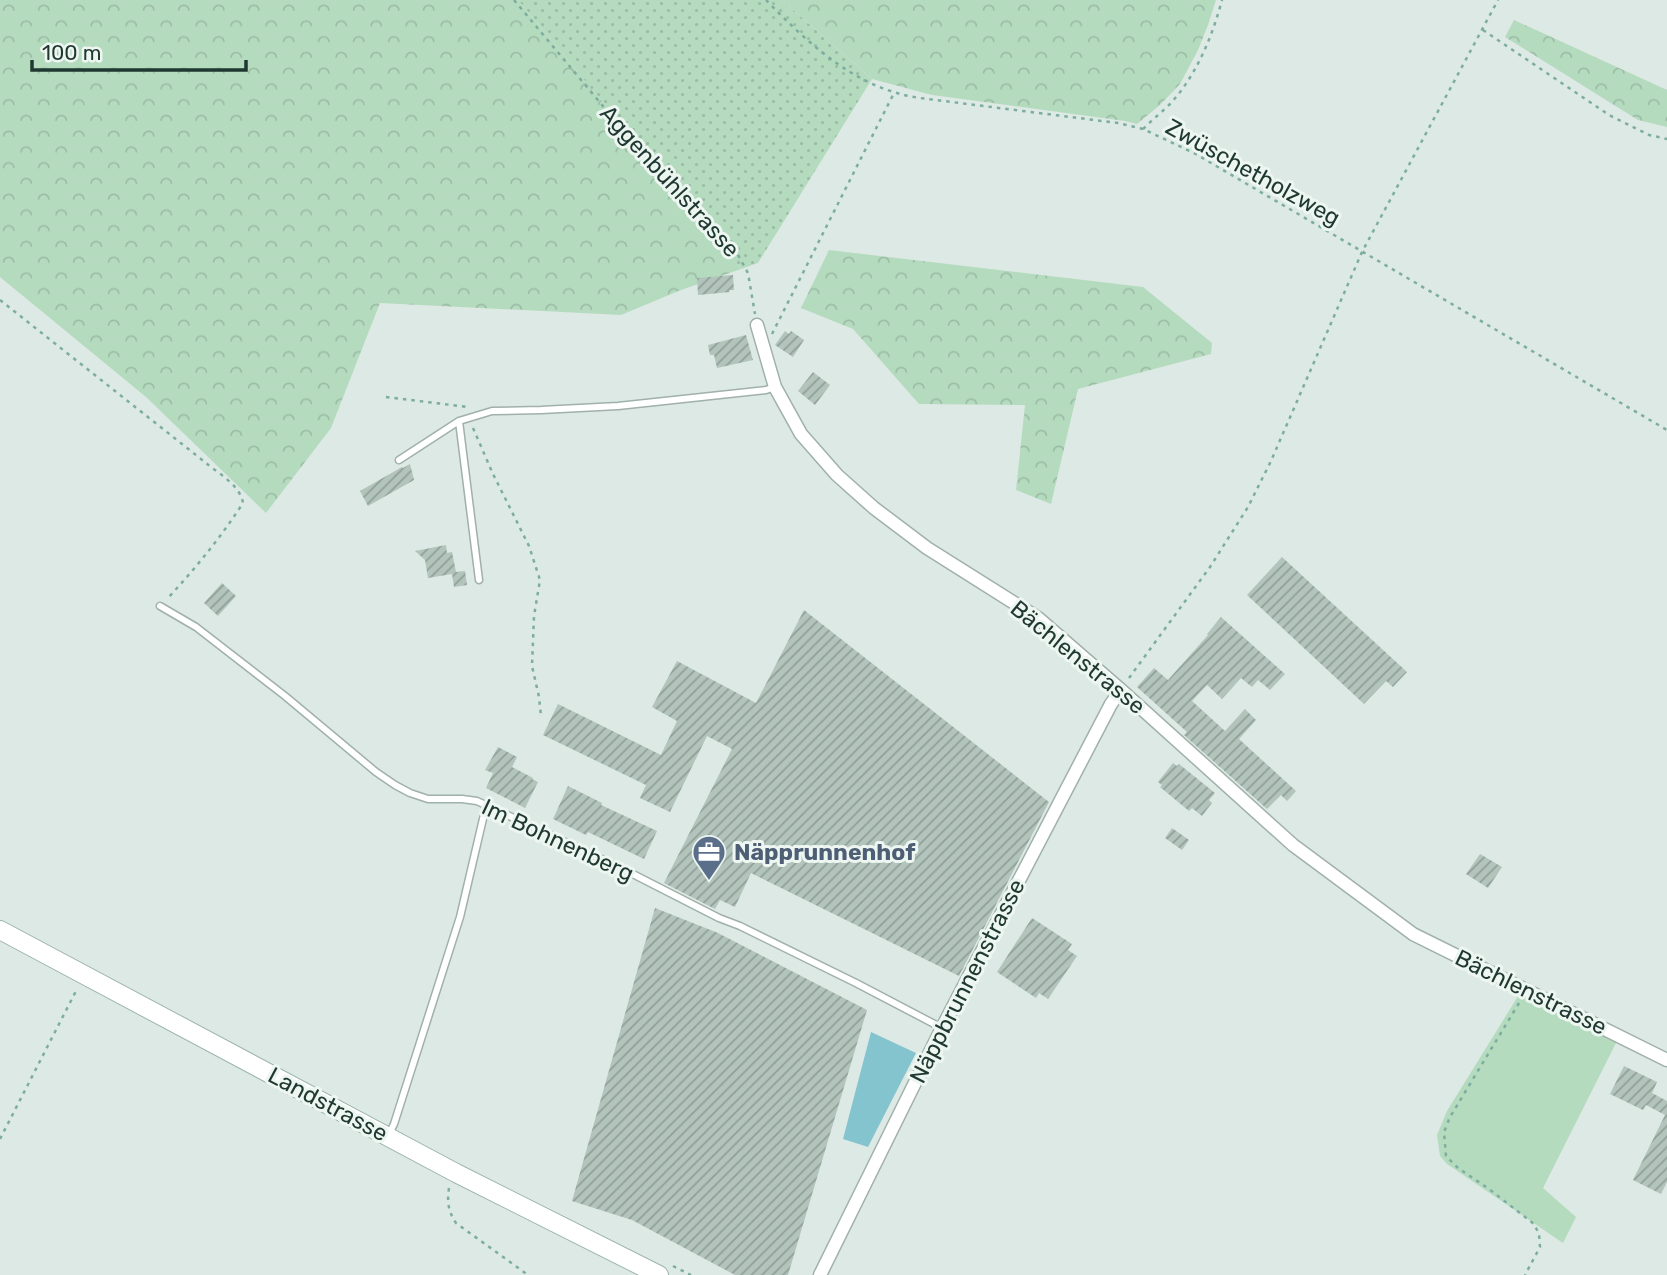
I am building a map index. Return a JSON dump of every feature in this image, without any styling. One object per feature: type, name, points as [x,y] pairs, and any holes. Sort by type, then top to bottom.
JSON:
[{"type":"main road","name":"Landstrasse","points":[[0,930],[457,1173],[659,1275]]},
{"type":"street","points":[[757,324],[775,387]]},
{"type":"street","name":"Bächlenstrasse","points":[[775,387],[801,434],[837,475],[874,508],[927,548],[1038,618],[1293,845],[1413,934],[1667,1059]]},
{"type":"street","name":"Näppbrunnenstrasse","points":[[820,1275],[942,1028],[1104,716],[1121,690]]},
{"type":"lane","points":[[399,460],[459,421],[492,411],[618,406],[775,387]]},
{"type":"lane","points":[[459,421],[479,580]]},
{"type":"lane","name":"Im Bohnenberg","points":[[160,606],[196,627],[395,785],[428,799],[477,801],[740,926],[942,1028]]},
{"type":"lane","points":[[388,1136],[460,917],[486,806]]},
{"type":"path","name":"Aggenbühlstrasse","points":[[514,0],[665,180],[732,244],[748,273],[757,324]]},
{"type":"path","name":"Zwüschetholzweg","points":[[766,0],[826,57],[860,78],[894,93],[1118,122],[1143,129],[1194,153],[1667,430]]},
{"type":"path","points":[[1143,129],[1171,103],[1193,74],[1210,37],[1222,0]]},
{"type":"path","points":[[1121,690],[1210,567],[1248,507],[1271,461],[1362,252],[1499,0]]},
{"type":"path","points":[[1483,30],[1609,115],[1649,135],[1667,139]]},
{"type":"path","points":[[761,339],[772,335],[894,93]]},
{"type":"path","points":[[0,300],[206,463],[241,495],[243,503],[235,515],[160,606]]},
{"type":"path","points":[[386,397],[492,411]]},
{"type":"path","points":[[469,419],[529,546],[540,580],[534,616],[532,666],[541,716]]},
{"type":"path","points":[[0,1139],[85,975]]},
{"type":"path","points":[[1525,1275],[1540,1247],[1539,1234],[1534,1224],[1458,1168],[1446,1156],[1444,1132],[1450,1117],[1526,991]]},
{"type":"path","points":[[457,1173],[449,1187],[447,1200],[449,1212],[456,1223],[528,1275]]},
{"type":"green space","points":[[0,0],[518,0],[741,269],[621,315],[380,303],[331,428],[266,513],[146,397],[0,277]]},
{"type":"green space","points":[[518,0],[782,0],[872,79],[758,263],[741,269]]},
{"type":"green space","points":[[782,0],[1216,0],[1198,50],[1180,84],[1137,124],[932,95],[872,79]]},
{"type":"green space","points":[[1514,20],[1667,90],[1667,127],[1638,120],[1505,37]]},
{"type":"green space","points":[[829,250],[1143,287],[1212,343],[1211,354],[1078,389],[1051,504],[1016,490],[1025,405],[919,404],[853,329],[801,308]]},
{"type":"green space","points":[[1520,993],[1618,1039],[1543,1188],[1576,1217],[1563,1243],[1447,1164],[1440,1156],[1437,1135],[1447,1111]]},
{"type":"water","points":[[871,1032],[916,1053],[868,1147],[843,1139]]},
{"type":"building","points":[[733,275],[734,290],[698,295],[697,278]]},
{"type":"building","points":[[785,331],[789,334],[791,331],[804,340],[793,357],[775,345]]},
{"type":"building","points":[[746,335],[753,360],[717,368],[708,345]]},
{"type":"building","points":[[813,372],[830,385],[815,405],[798,391]]},
{"type":"building","points":[[410,464],[414,480],[368,506],[360,491]]},
{"type":"building","points":[[446,545],[447,553],[452,552],[456,572],[465,571],[467,585],[454,587],[452,574],[428,578],[425,560],[415,551]]},
{"type":"building","points":[[1282,557],[1407,672],[1393,687],[1386,681],[1364,704],[1247,595]]},
{"type":"building","points":[[222,583],[236,596],[218,616],[204,603]]},
{"type":"building","points":[[804,610],[1049,802],[959,976],[751,873],[735,907],[720,900],[715,909],[664,883],[732,749],[707,736],[670,812],[640,798],[646,785],[543,735],[558,704],[661,755],[677,721],[652,707],[677,661],[756,703]]},
{"type":"building","points":[[1221,617],[1285,674],[1270,690],[1258,680],[1252,687],[1241,678],[1222,699],[1207,685],[1192,701],[1225,731],[1245,709],[1256,720],[1239,739],[1296,791],[1287,801],[1281,795],[1267,809],[1184,735],[1187,732],[1137,687],[1154,668],[1168,680]]},
{"type":"building","points":[[498,747],[517,757],[512,767],[538,782],[525,808],[486,788],[493,773],[485,770]]},
{"type":"building","points":[[1173,763],[1177,766],[1179,764],[1215,793],[1209,800],[1212,803],[1202,816],[1192,808],[1189,811],[1160,787],[1162,785],[1158,782]]},
{"type":"building","points":[[568,786],[657,831],[644,859],[588,832],[586,835],[553,819]]},
{"type":"building","points":[[1172,828],[1189,840],[1182,850],[1165,838]]},
{"type":"building","points":[[1480,854],[1502,867],[1488,888],[1466,874]]},
{"type":"building","points":[[655,908],[718,933],[867,1010],[788,1275],[735,1275],[632,1220],[572,1201]]},
{"type":"building","points":[[1032,918],[1072,944],[1068,950],[1077,956],[1048,999],[1039,993],[1036,998],[997,972]]},
{"type":"building","points":[[1624,1066],[1657,1082],[1652,1093],[1667,1101],[1667,1182],[1661,1194],[1633,1180],[1665,1115],[1646,1105],[1643,1110],[1610,1094]]},
{"type":"place","name":"Näpprunnenhof","points":[[709,882]]}]
